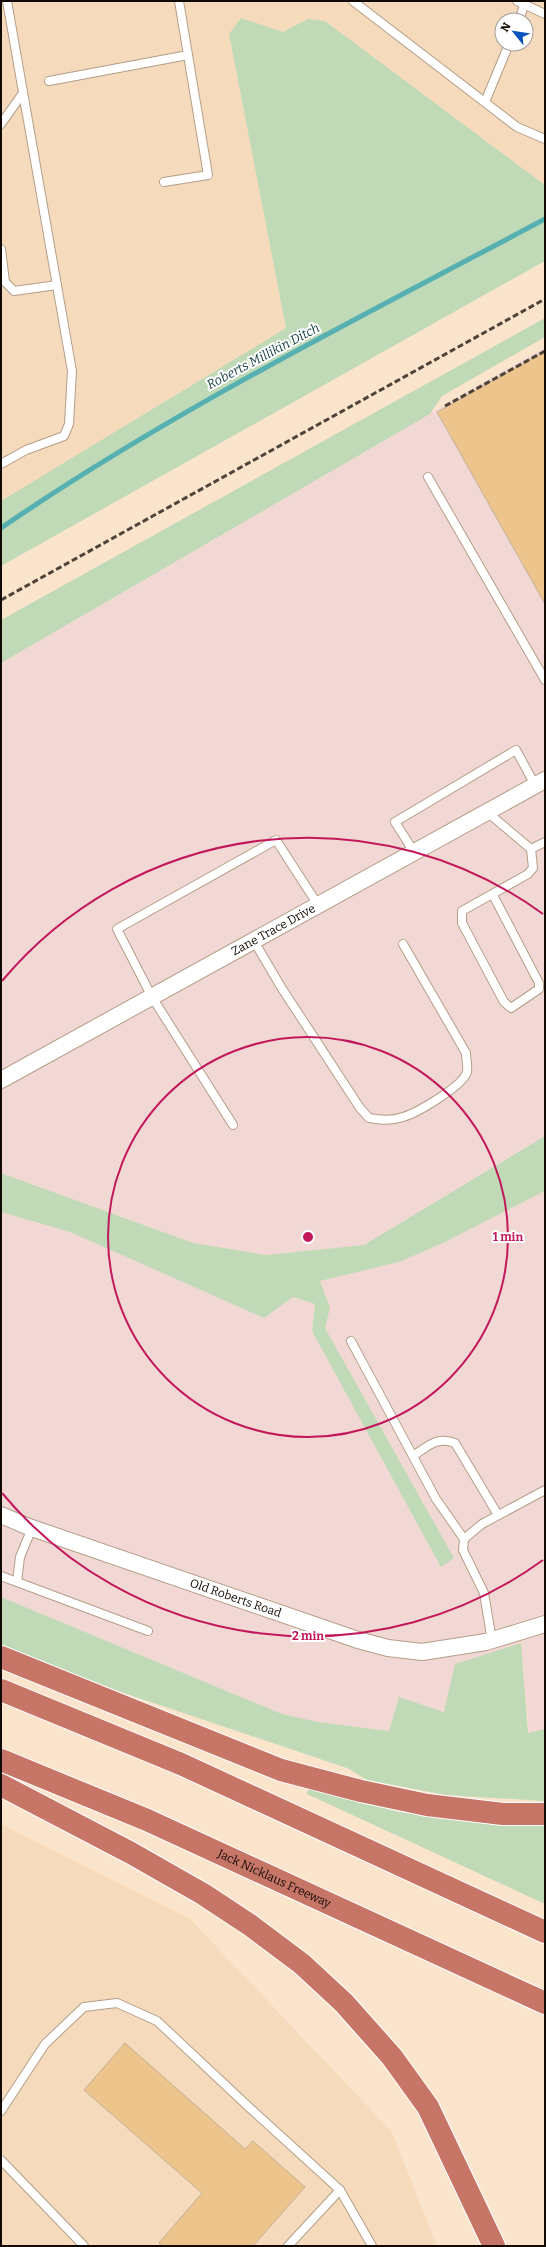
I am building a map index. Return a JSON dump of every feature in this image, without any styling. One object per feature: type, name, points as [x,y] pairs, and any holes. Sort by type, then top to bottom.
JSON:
[{"type":"highway","points":[[1,1657],[281,1770],[361,1791],[427,1805],[503,1814],[545,1814]]},
{"type":"highway","points":[[1,1690],[181,1764],[545,1932]]},
{"type":"highway","name":"Jack Nicklaus Freeway","points":[[1,1760],[147,1820],[545,2003]]},
{"type":"highway","points":[[1,1785],[124,1850],[203,1894],[250,1925],[302,1964],[339,1998],[392,2057],[428,2107],[494,2246]]},
{"type":"street","name":"Zane Trace Drive","points":[[1,1080],[540,782]]},
{"type":"street","name":"Old Roberts Road","points":[[1,1515],[32,1528],[358,1640],[388,1648],[422,1652],[492,1641],[545,1624]]},
{"type":"lane","points":[[1,464],[26,450],[64,436],[69,424],[72,371],[6,1]]},
{"type":"lane","points":[[164,182],[208,175],[179,1]]},
{"type":"lane","points":[[353,1],[517,127],[545,140]]},
{"type":"lane","points":[[517,1],[524,6],[545,14]]},
{"type":"lane","points":[[522,12],[524,6]]},
{"type":"lane","points":[[485,102],[506,52]]},
{"type":"lane","points":[[49,81],[188,55]]},
{"type":"lane","points":[[1,124],[23,93]]},
{"type":"lane","points":[[1,249],[5,282],[14,291],[57,285]]},
{"type":"lane","points":[[428,478],[545,680]]},
{"type":"lane","points":[[414,852],[395,822],[516,750],[540,782]]},
{"type":"lane","points":[[487,812],[531,850],[533,868],[528,874],[493,895],[462,911],[462,924],[504,1002],[511,1008],[539,990],[539,983],[493,895]]},
{"type":"lane","points":[[233,1125],[152,996],[117,929],[276,840],[318,905]]},
{"type":"lane","points":[[531,850],[545,842]]},
{"type":"lane","points":[[254,941],[280,987],[360,1108],[369,1118],[386,1120],[404,1117],[426,1105],[459,1084],[466,1072],[466,1053],[403,944]]},
{"type":"lane","points":[[351,1341],[436,1500],[464,1539]]},
{"type":"lane","points":[[413,1456],[436,1441],[446,1439],[456,1443],[498,1515]]},
{"type":"lane","points":[[492,1641],[484,1592],[462,1550],[464,1539],[482,1524],[545,1490]]},
{"type":"lane","points":[[17,1582],[20,1557],[32,1528]]},
{"type":"lane","points":[[1,1576],[148,1631]]},
{"type":"lane","points":[[1,2111],[45,2044],[84,2007],[117,2003],[157,2021],[340,2190],[372,2246]]},
{"type":"lane","points":[[1,2160],[84,2246]]},
{"type":"lane","points":[[288,2246],[340,2190]]},
{"type":"shaded area","points":[[1,1],[545,1],[545,185],[325,21],[308,19],[283,32],[229,34],[286,328],[1,501]]},
{"type":"shaded area","points":[[545,347],[545,1136],[364,1245],[266,1255],[193,1243],[1,1173],[1,663]]},
{"type":"shaded area","points":[[545,1191],[545,1729],[529,1733],[521,1643],[444,1712],[399,1697],[389,1731],[318,1722],[282,1714],[1,1597],[1,1212],[315,1304],[312,1331],[454,1558],[325,1328],[330,1308],[320,1281],[399,1262],[443,1243]]},
{"type":"shaded area","points":[[1,1824],[189,1918],[392,2132],[437,2246],[1,2246]]},
{"type":"green space","points":[[241,18],[283,32],[308,19],[325,21],[545,185],[545,261],[1,566],[1,501],[286,328],[229,34]]},
{"type":"green space","points":[[545,318],[545,337],[442,396],[430,414],[1,663],[1,620]]},
{"type":"green space","points":[[545,1136],[545,1191],[443,1243],[399,1262],[320,1281],[330,1308],[325,1328],[454,1558],[441,1567],[312,1331],[315,1304],[293,1297],[264,1318],[70,1232],[1,1212],[1,1173],[193,1243],[266,1255],[364,1245]]},
{"type":"green space","points":[[1,1597],[282,1714],[318,1722],[389,1731],[399,1697],[444,1712],[455,1664],[521,1643],[528,1733],[545,1729],[545,1801],[446,1795],[367,1780],[347,1768],[118,1691],[1,1645]]},
{"type":"green space","points":[[309,1787],[399,1812],[481,1823],[545,1826],[545,1904],[307,1794]]},
{"type":"building","points":[[545,351],[545,604],[437,412]]},
{"type":"building","points":[[125,2043],[245,2149],[253,2141],[305,2187],[253,2246],[162,2246],[159,2243],[202,2193],[84,2090]]},
{"type":"waterway","name":"Roberts Millikin Ditch","points":[[1,528],[66,485],[200,404],[268,366],[545,219]]},
{"type":"railway","points":[[1,600],[545,299]]},
{"type":"railway","points":[[445,406],[545,351]]}]
